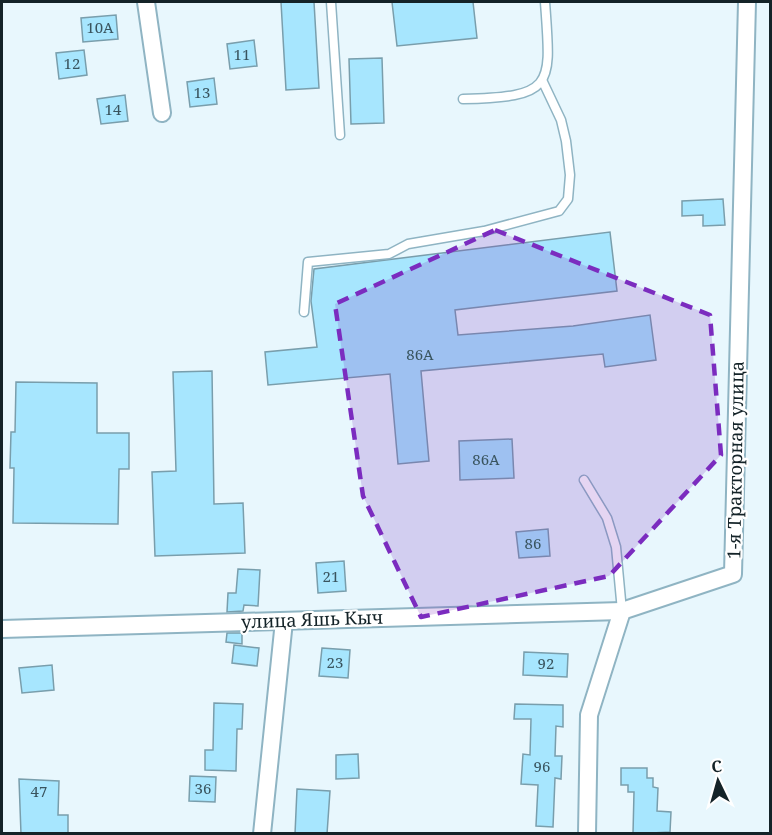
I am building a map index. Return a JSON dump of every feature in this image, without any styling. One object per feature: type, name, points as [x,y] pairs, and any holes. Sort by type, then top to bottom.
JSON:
[{"type":"street","points":[[146,2],[162,113]]},
{"type":"street","name":"1-я Тракторная улица","points":[[622,611],[733,574],[747,2]]},
{"type":"street","points":[[587,834],[589,715],[622,611]]},
{"type":"street","name":"улица Яшь Кыч","points":[[2,629],[622,611]]},
{"type":"street","points":[[262,834],[284,621]]},
{"type":"lane","points":[[331,2],[340,135]]},
{"type":"lane","points":[[464,99],[507,98],[531,90],[543,82],[549,65],[545,2]]},
{"type":"lane","points":[[304,312],[308,262],[389,254],[408,244],[484,231],[559,211],[568,200],[570,175],[566,141],[561,120],[543,82]]},
{"type":"lane","points":[[584,480],[607,518],[616,547],[622,611]]},
{"type":"highlighted area","points":[[495,230],[710,315],[721,455],[609,576],[421,617],[363,496],[335,304]]},
{"type":"building","points":[[281,2],[314,2],[319,88],[286,90]]},
{"type":"building","points":[[392,2],[473,2],[477,38],[397,46]]},
{"type":"building","points":[[116,15],[118,39],[83,42],[81,18]]},
{"type":"building","points":[[254,40],[257,66],[230,69],[227,44]]},
{"type":"building","points":[[84,50],[87,75],[59,79],[56,53]]},
{"type":"building","points":[[382,58],[384,123],[351,124],[349,59]]},
{"type":"building","points":[[214,78],[217,104],[190,107],[187,82]]},
{"type":"building","points":[[125,95],[128,121],[101,124],[97,99]]},
{"type":"building","points":[[723,199],[725,225],[703,226],[703,215],[682,216],[682,201]]},
{"type":"building","points":[[610,232],[617,291],[455,310],[458,335],[573,326],[650,315],[656,360],[605,367],[603,354],[421,371],[429,461],[398,464],[390,374],[268,385],[265,352],[317,347],[311,301],[314,269]]},
{"type":"building","points":[[212,371],[214,504],[243,503],[245,553],[155,556],[152,472],[176,471],[173,372]]},
{"type":"building","points":[[16,382],[97,383],[97,433],[129,433],[129,469],[119,469],[118,524],[13,523],[14,468],[10,468],[11,432],[15,432]]},
{"type":"building","points":[[512,439],[514,478],[460,480],[459,441]]},
{"type":"building","points":[[548,529],[550,556],[519,558],[516,532]]},
{"type":"building","points":[[344,561],[346,591],[318,593],[316,563]]},
{"type":"building","points":[[238,569],[260,570],[258,606],[244,605],[243,611],[227,612],[228,593],[236,593]]},
{"type":"building","points":[[227,633],[242,633],[242,644],[226,642]]},
{"type":"building","points":[[234,645],[259,648],[257,666],[232,663]]},
{"type":"building","points":[[322,648],[350,650],[348,678],[319,676]]},
{"type":"building","points":[[524,652],[568,654],[567,677],[523,675]]},
{"type":"building","points":[[52,665],[54,690],[22,693],[19,668]]},
{"type":"building","points":[[214,703],[243,704],[242,729],[237,729],[236,771],[205,770],[205,750],[213,750]]},
{"type":"building","points":[[515,704],[563,705],[563,727],[556,726],[555,756],[562,756],[561,779],[555,778],[553,827],[536,826],[538,785],[521,784],[523,754],[530,755],[531,719],[514,719]]},
{"type":"building","points":[[358,754],[359,778],[336,779],[336,755]]},
{"type":"building","points":[[621,768],[647,768],[647,778],[653,778],[653,787],[658,788],[657,811],[671,812],[670,832],[633,834],[634,792],[628,792],[628,785],[621,785]]},
{"type":"building","points":[[190,776],[216,777],[215,802],[189,801]]},
{"type":"building","points":[[19,779],[59,781],[58,815],[68,815],[68,834],[21,834]]},
{"type":"building","points":[[297,789],[330,791],[327,834],[295,834]]}]
